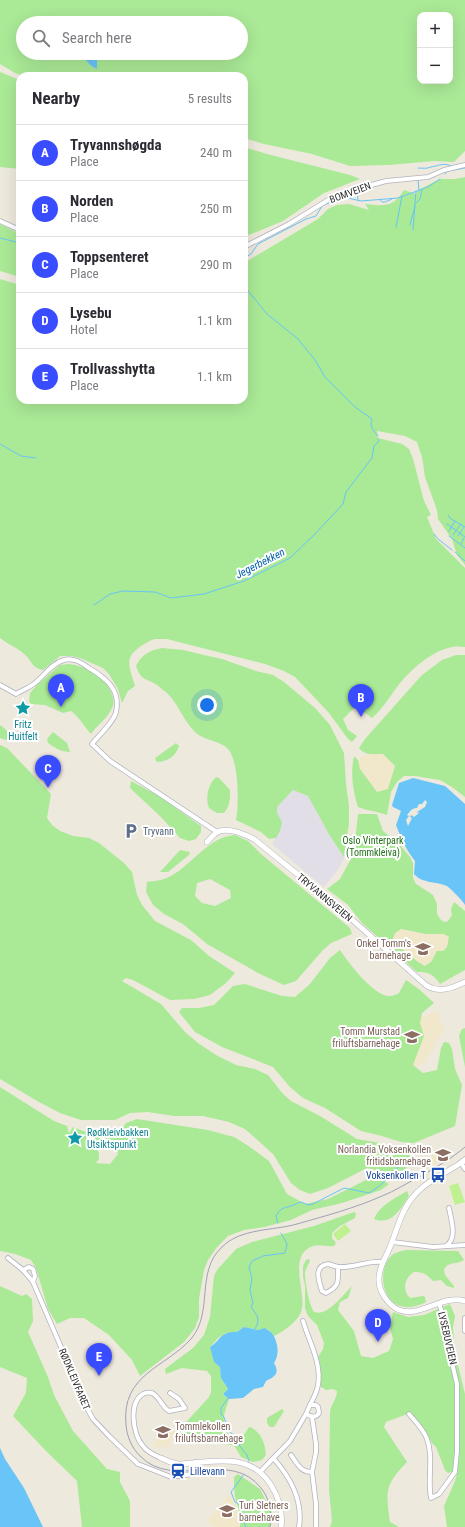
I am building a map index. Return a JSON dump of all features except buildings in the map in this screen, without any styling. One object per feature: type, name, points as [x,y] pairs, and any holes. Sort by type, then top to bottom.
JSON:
[{"type":"street","name":"BOMVEIEN","points":[[248,245],[289,224],[342,193],[386,181],[428,177],[444,170],[465,165]]},
{"type":"street","points":[[0,221],[16,228]]},
{"type":"street","points":[[0,685],[16,694],[35,684],[54,665],[66,660],[77,661],[102,675],[108,681],[115,694],[116,709],[113,718],[92,744],[110,761],[217,832],[207,842]]},
{"type":"street","name":"TRYVANNSVEIEN","points":[[217,832],[224,831],[237,833],[250,837],[261,843],[375,938],[425,984],[436,990],[447,989],[465,982]]},
{"type":"street","points":[[465,1169],[463,1162],[425,1186],[409,1202],[401,1217],[379,1275],[379,1284],[384,1296],[393,1306],[401,1310],[409,1311],[453,1300],[465,1301]]},
{"type":"street","points":[[445,1246],[452,1241],[453,1235],[449,1208]]},
{"type":"street","points":[[392,1242],[428,1247],[465,1246]]},
{"type":"street","name":"RØDKLEIVFARET","points":[[8,1258],[23,1270],[33,1282],[93,1419],[138,1464],[171,1477],[192,1474],[195,1462]]},
{"type":"street","points":[[338,1267],[337,1286],[326,1293],[323,1293],[318,1271],[323,1265],[328,1264],[348,1268],[383,1262]]},
{"type":"street","name":"RØDKLEIVFARET","points":[[23,1270],[29,1267],[33,1269],[33,1282]]},
{"type":"street","name":"LYSEBUVEIEN","points":[[409,1414],[428,1440],[431,1498],[439,1494],[455,1472],[457,1450],[457,1384],[440,1303]]},
{"type":"street","points":[[465,1318],[465,1331]]},
{"type":"street","points":[[260,1472],[290,1441],[306,1414],[317,1390],[319,1376],[304,1321]]},
{"type":"street","points":[[170,1393],[178,1399],[185,1408],[169,1411],[165,1409],[154,1395],[148,1393],[138,1399],[134,1410],[134,1427],[139,1441],[149,1452],[174,1464],[216,1460],[233,1461],[248,1465],[260,1472],[275,1492],[281,1510],[281,1527]]},
{"type":"street","points":[[310,1405],[316,1406],[319,1410],[317,1415],[312,1417]]},
{"type":"street","points":[[306,1414],[312,1417]]},
{"type":"street","points":[[312,1417],[316,1452],[312,1472],[316,1504],[316,1527]]},
{"type":"street","points":[[291,1455],[302,1470],[312,1472]]},
{"type":"street","points":[[274,1459],[289,1479],[296,1496],[300,1514],[299,1527]]},
{"type":"shaded area","points":[[369,754],[383,754],[395,766],[388,789],[377,792],[360,769],[358,763],[361,757]]},
{"type":"shaded area","points":[[293,790],[308,796],[330,836],[344,857],[339,868],[324,887],[272,844],[280,831],[277,807]]},
{"type":"shaded area","name":"Onkel Tomm's barnehage","points":[[401,929],[426,934],[444,934],[449,937],[447,947],[443,951],[437,951],[431,962],[425,966],[391,941],[395,933]]},
{"type":"shaded area","points":[[437,1011],[444,1030],[424,1063],[413,1069],[404,1023]]},
{"type":"shaded area","points":[[442,1150],[442,1152],[444,1151],[447,1154],[451,1153],[451,1155],[431,1166],[431,1156]]},
{"type":"shaded area","points":[[168,1425],[176,1431],[167,1449],[161,1446],[155,1448],[153,1446],[157,1440],[157,1434]]},
{"type":"shaded area","name":"Turi Sletners barnehave","points":[[231,1493],[234,1504],[237,1506],[240,1515],[240,1527],[214,1527],[206,1521]]},
{"type":"green space","points":[[0,0],[465,0],[465,151],[454,162],[434,161],[389,165],[350,166],[312,154],[248,139],[248,72],[16,72],[16,73],[0,64]]},
{"type":"green space","points":[[0,72],[16,78],[16,169],[0,167]]},
{"type":"green space","points":[[248,148],[350,175],[360,179],[324,193],[283,221],[248,235]]},
{"type":"green space","points":[[465,177],[465,565],[457,555],[452,539],[438,519],[437,510],[425,477],[422,457],[417,442],[405,436],[377,431],[378,438],[402,444],[409,449],[424,501],[431,515],[427,517],[436,539],[465,568],[465,647],[444,649],[422,662],[402,681],[372,718],[356,706],[343,719],[348,730],[357,736],[352,742],[348,739],[329,713],[295,677],[265,664],[167,639],[155,639],[140,647],[131,655],[129,665],[135,686],[128,691],[122,703],[118,689],[109,674],[103,668],[80,658],[60,656],[43,670],[39,669],[15,647],[0,638],[0,279],[16,284],[16,404],[248,404],[248,261],[318,219],[328,209],[337,205],[349,204],[369,210],[365,204],[383,205],[392,203],[404,190],[416,194],[418,190],[440,179]]},
{"type":"green space","points":[[0,224],[16,232],[16,276],[0,271]]},
{"type":"green space","points":[[162,648],[183,650],[222,659],[256,671],[273,675],[284,682],[315,708],[330,725],[344,753],[349,806],[349,823],[344,857],[330,836],[308,796],[293,790],[277,807],[277,813],[282,822],[280,831],[276,838],[269,839],[261,832],[236,820],[238,794],[236,773],[232,755],[225,746],[204,738],[196,733],[188,724],[171,697],[157,685],[142,677],[138,671],[136,666],[143,656],[154,650]]},
{"type":"green space","points":[[456,655],[465,655],[465,797],[440,780],[415,776],[404,776],[397,782],[391,792],[387,815],[358,807],[353,782],[352,769],[354,756],[358,760],[360,769],[377,792],[388,789],[395,766],[383,754],[367,753],[361,751],[359,748],[365,739],[422,675],[442,660]]},
{"type":"green space","points":[[69,664],[82,667],[94,673],[104,681],[111,692],[113,706],[110,712],[91,734],[80,719],[71,711],[63,713],[45,705],[31,704],[29,701],[30,693],[37,685],[60,665]]},
{"type":"green space","points":[[0,725],[8,732],[12,742],[0,738]]},
{"type":"green space","points":[[53,732],[67,743],[70,752],[58,749],[48,743],[47,739]]},
{"type":"green space","points":[[176,743],[179,746],[174,755],[165,760],[158,762],[156,761],[155,758]]},
{"type":"green space","points":[[0,745],[7,748],[51,794],[47,818],[52,825],[60,831],[73,836],[89,838],[99,843],[124,863],[132,872],[137,895],[142,905],[155,921],[191,940],[209,956],[235,973],[226,983],[210,995],[194,999],[170,1000],[133,980],[126,978],[122,981],[161,1004],[185,1032],[216,1055],[236,1065],[255,1069],[268,1075],[283,1094],[291,1101],[320,1116],[357,1139],[380,1143],[408,1154],[413,1161],[404,1170],[388,1173],[367,1168],[328,1188],[310,1194],[300,1190],[291,1183],[273,1154],[245,1129],[229,1122],[203,1116],[174,1116],[148,1112],[130,1113],[115,1120],[81,1120],[60,1113],[0,1079]]},
{"type":"green space","points":[[216,777],[219,778],[230,790],[229,805],[224,813],[217,813],[209,808],[207,800],[209,787]]},
{"type":"green space","points":[[131,781],[159,796],[201,826],[201,832],[196,839],[189,841],[180,838],[161,817],[130,788]]},
{"type":"green space","name":"Oslo Vinterpark (Tommkleiva)","points":[[358,814],[377,814],[383,831],[399,844],[410,857],[413,863],[413,878],[416,884],[433,895],[437,904],[437,914],[441,920],[445,922],[448,921],[452,915],[451,909],[454,902],[465,911],[465,970],[440,984],[430,974],[425,972],[417,972],[362,923],[348,905],[327,889],[340,879],[352,857]],"holes":[[[401,929],[426,934],[444,934],[449,937],[447,947],[443,951],[437,951],[431,962],[425,966],[392,941],[395,933]]]},
{"type":"green space","points":[[235,835],[248,841],[261,854],[350,928],[352,934],[331,943],[296,981],[284,985],[258,973],[207,944],[183,924],[164,914],[153,905],[146,892],[147,882],[171,876],[209,846],[225,837]],"holes":[[[210,879],[230,890],[231,898],[215,906],[202,903],[195,896],[197,883]]]},
{"type":"green space","points":[[180,850],[190,852],[189,855],[168,872],[160,872]]},
{"type":"green space","points":[[340,950],[362,978],[369,985],[384,995],[390,996],[399,993],[406,980],[434,1003],[422,1013],[420,1023],[424,1036],[413,1065],[423,1073],[437,1070],[441,1048],[444,1042],[449,1043],[452,1049],[455,1069],[462,1085],[455,1126],[414,1143],[401,1142],[361,1131],[325,1108],[303,1098],[290,1087],[273,1067],[222,1047],[195,1032],[179,1012],[182,1008],[199,1008],[214,1005],[233,986],[245,984],[282,996],[295,997],[310,984],[330,958]]},
{"type":"green space","points":[[465,1028],[465,1067],[459,1036],[462,1029]]},
{"type":"green space","points":[[0,1087],[54,1121],[67,1126],[69,1133],[73,1127],[83,1131],[120,1131],[126,1123],[137,1119],[208,1130],[234,1137],[269,1161],[287,1194],[305,1204],[328,1199],[370,1178],[382,1180],[389,1184],[381,1190],[342,1203],[312,1210],[291,1220],[264,1227],[244,1230],[228,1236],[217,1247],[208,1260],[204,1270],[199,1299],[199,1317],[195,1328],[184,1342],[140,1376],[132,1360],[109,1335],[84,1318],[70,1318],[57,1324],[48,1309],[36,1268],[31,1260],[15,1254],[0,1251]],"holes":[[[107,1143],[116,1147],[118,1154],[110,1164],[96,1163],[99,1159],[99,1153],[95,1146]]]},
{"type":"green space","points":[[458,1183],[465,1202],[455,1205],[449,1186]]},
{"type":"green space","points":[[407,1191],[409,1196],[395,1215],[386,1220],[380,1221],[374,1219],[384,1206]]},
{"type":"green space","points":[[354,1212],[356,1214],[355,1218],[340,1226],[332,1233],[332,1238],[336,1243],[334,1246],[313,1246],[305,1251],[301,1258],[299,1266],[302,1305],[301,1312],[294,1322],[282,1332],[274,1336],[267,1329],[258,1330],[244,1327],[237,1332],[226,1333],[218,1338],[210,1347],[217,1364],[220,1367],[222,1380],[228,1389],[223,1394],[229,1399],[224,1420],[230,1440],[233,1442],[238,1439],[250,1427],[260,1435],[264,1443],[266,1455],[262,1460],[253,1462],[241,1457],[232,1445],[209,1440],[199,1441],[181,1435],[181,1428],[209,1397],[211,1392],[211,1376],[207,1371],[182,1368],[166,1374],[165,1369],[193,1348],[204,1335],[210,1317],[214,1276],[217,1270],[236,1249],[252,1242],[314,1226]]},
{"type":"green space","points":[[345,1224],[351,1231],[338,1241],[333,1234]]},
{"type":"green space","points":[[406,1250],[458,1251],[464,1260],[448,1265],[444,1270],[445,1275],[454,1288],[447,1286],[441,1280],[433,1281],[425,1274],[414,1272],[406,1281],[405,1288],[407,1295],[410,1298],[423,1296],[425,1297],[426,1302],[408,1307],[397,1305],[391,1300],[384,1286],[384,1269],[387,1261],[392,1255]]},
{"type":"green space","points":[[309,1259],[310,1261],[305,1271],[305,1277],[309,1299],[314,1312],[319,1313],[329,1308],[352,1286],[348,1298],[340,1302],[338,1310],[354,1331],[361,1356],[373,1358],[389,1351],[393,1339],[390,1328],[393,1312],[408,1317],[424,1315],[450,1304],[455,1316],[453,1327],[455,1353],[465,1394],[465,1527],[447,1527],[444,1506],[458,1470],[448,1473],[445,1470],[436,1447],[410,1413],[386,1422],[384,1427],[407,1462],[394,1477],[388,1489],[390,1522],[399,1527],[330,1527],[332,1521],[329,1490],[330,1412],[337,1391],[333,1389],[326,1390],[321,1387],[318,1357],[323,1349],[324,1343],[317,1325],[308,1316],[305,1308],[303,1266],[306,1260]]},
{"type":"green space","points":[[0,1286],[22,1296],[26,1294],[32,1299],[33,1321],[28,1332],[48,1377],[54,1395],[73,1431],[107,1469],[120,1472],[120,1482],[130,1501],[130,1527],[82,1527],[77,1481],[13,1416],[26,1393],[27,1378],[0,1367]]},
{"type":"green space","points":[[282,1409],[284,1411],[274,1427],[270,1427],[267,1423],[267,1418]]},
{"type":"green space","points":[[238,1474],[260,1489],[274,1517],[270,1527],[240,1527],[240,1517],[235,1498],[234,1486],[234,1477]]},
{"type":"water","points":[[86,60],[97,60],[97,69],[91,66]]},
{"type":"water","points":[[413,778],[445,786],[465,804],[465,905],[447,886],[425,881],[414,874],[415,861],[404,844],[396,825],[401,811],[392,805],[399,783]],"holes":[[[425,800],[427,802],[425,807],[416,813],[419,813],[414,817],[411,815],[410,817],[412,818],[408,826],[406,820],[409,816],[407,815],[412,809],[417,808],[419,804],[422,804]]]},
{"type":"water","points":[[244,1327],[258,1330],[265,1328],[272,1333],[278,1348],[274,1363],[277,1369],[276,1374],[266,1381],[263,1387],[254,1389],[243,1398],[229,1399],[223,1394],[228,1389],[221,1378],[220,1367],[214,1362],[210,1347],[224,1334],[237,1332]]},
{"type":"water","points":[[0,1448],[5,1459],[24,1488],[43,1527],[0,1527]]},
{"type":"waterway","points":[[418,168],[428,168],[443,164],[451,166]]},
{"type":"waterway","points":[[445,174],[448,171],[465,168]]},
{"type":"waterway","points":[[248,256],[258,244],[306,219],[316,216],[322,206],[337,199],[348,198],[361,201],[398,198],[428,187],[440,179]]},
{"type":"waterway","points":[[418,180],[419,190]]},
{"type":"waterway","points":[[348,189],[357,187]]},
{"type":"waterway","points":[[416,203],[420,199],[422,190]]},
{"type":"waterway","points":[[357,191],[358,200]]},
{"type":"waterway","points":[[413,230],[416,191]]},
{"type":"waterway","points":[[396,227],[402,196]]},
{"type":"waterway","points":[[380,200],[385,202],[392,199]]},
{"type":"waterway","points":[[410,225],[415,206]]},
{"type":"waterway","points":[[0,238],[16,242]]},
{"type":"waterway","name":"Jegerbekken","points":[[248,291],[267,314],[298,339],[315,360],[325,377],[355,407],[372,419],[372,427],[378,436]]},
{"type":"waterway","name":"Jegerbekken","points":[[94,605],[110,594],[123,591],[155,592],[171,598],[204,594],[244,581],[290,558],[343,504],[346,492],[372,458],[374,446],[379,441],[378,439]]},
{"type":"waterway","points":[[0,444],[21,456],[36,458]]},
{"type":"waterway","points":[[448,515],[451,519],[465,527]]},
{"type":"waterway","points":[[449,531],[455,521]]},
{"type":"waterway","points":[[447,524],[465,537]]},
{"type":"waterway","points":[[453,535],[461,524]]},
{"type":"waterway","points":[[458,536],[464,527]]},
{"type":"waterway","points":[[434,534],[452,550]]},
{"type":"waterway","points":[[449,536],[465,548]]},
{"type":"waterway","points":[[461,544],[464,538]]},
{"type":"waterway","points":[[455,552],[465,561]]},
{"type":"waterway","points":[[388,1177],[404,1162]]},
{"type":"waterway","points":[[278,1223],[276,1216],[279,1211],[284,1208],[301,1202],[308,1205],[313,1204],[344,1188],[369,1193],[386,1180]]},
{"type":"waterway","points":[[255,1329],[258,1320],[251,1307],[253,1303],[250,1290],[252,1279],[249,1267],[252,1261],[263,1256],[285,1253],[287,1244],[281,1233]]},
{"type":"waterway","points":[[228,1398],[221,1408],[221,1414],[224,1417],[228,1430],[240,1441],[239,1445],[247,1455],[249,1461]]},
{"type":"waterway","points":[[244,1474],[231,1492],[235,1502],[241,1505],[243,1520],[246,1527]]},
{"type":"railway","points":[[270,1527],[271,1517],[268,1501],[261,1488],[248,1477],[234,1471],[169,1470],[154,1466],[140,1456],[132,1446],[126,1425],[126,1408],[130,1394],[147,1374],[181,1349],[191,1339],[198,1328],[202,1317],[206,1280],[209,1268],[214,1257],[222,1247],[230,1241],[247,1233],[297,1224],[340,1212],[372,1200],[392,1192],[425,1174],[465,1147]]},
{"type":"place","name":"Tryvannshøgda","points":[[61,707]]},
{"type":"place","name":"Fritz Huitfelt","points":[[23,708]]},
{"type":"place","name":"Norden","points":[[361,717]]},
{"type":"place","name":"Toppsenteret","points":[[48,788]]},
{"type":"place","name":"Tryvann","points":[[131,831]]},
{"type":"place","name":"Onkel Tomm's barnehage","points":[[423,949]]},
{"type":"place","name":"Tomm Murstad friluftsbarnehage","points":[[412,1037]]},
{"type":"place","name":"Rødkleivbakken Utsiktspunkt","points":[[75,1138]]},
{"type":"place","name":"Norlandia Voksenkollen fritidsbarnehage","points":[[443,1155]]},
{"type":"place","name":"Voksenkollen T","points":[[438,1175]]},
{"type":"place","name":"Lysebu","points":[[378,1342]]},
{"type":"place","name":"Trollvasshytta","points":[[99,1376]]},
{"type":"place","name":"Tommlekollen friluftsbarnehage","points":[[163,1432]]},
{"type":"place","name":"Lillevann","points":[[178,1471]]},
{"type":"place","name":"Turi Sletners barnehave","points":[[227,1511]]}]
